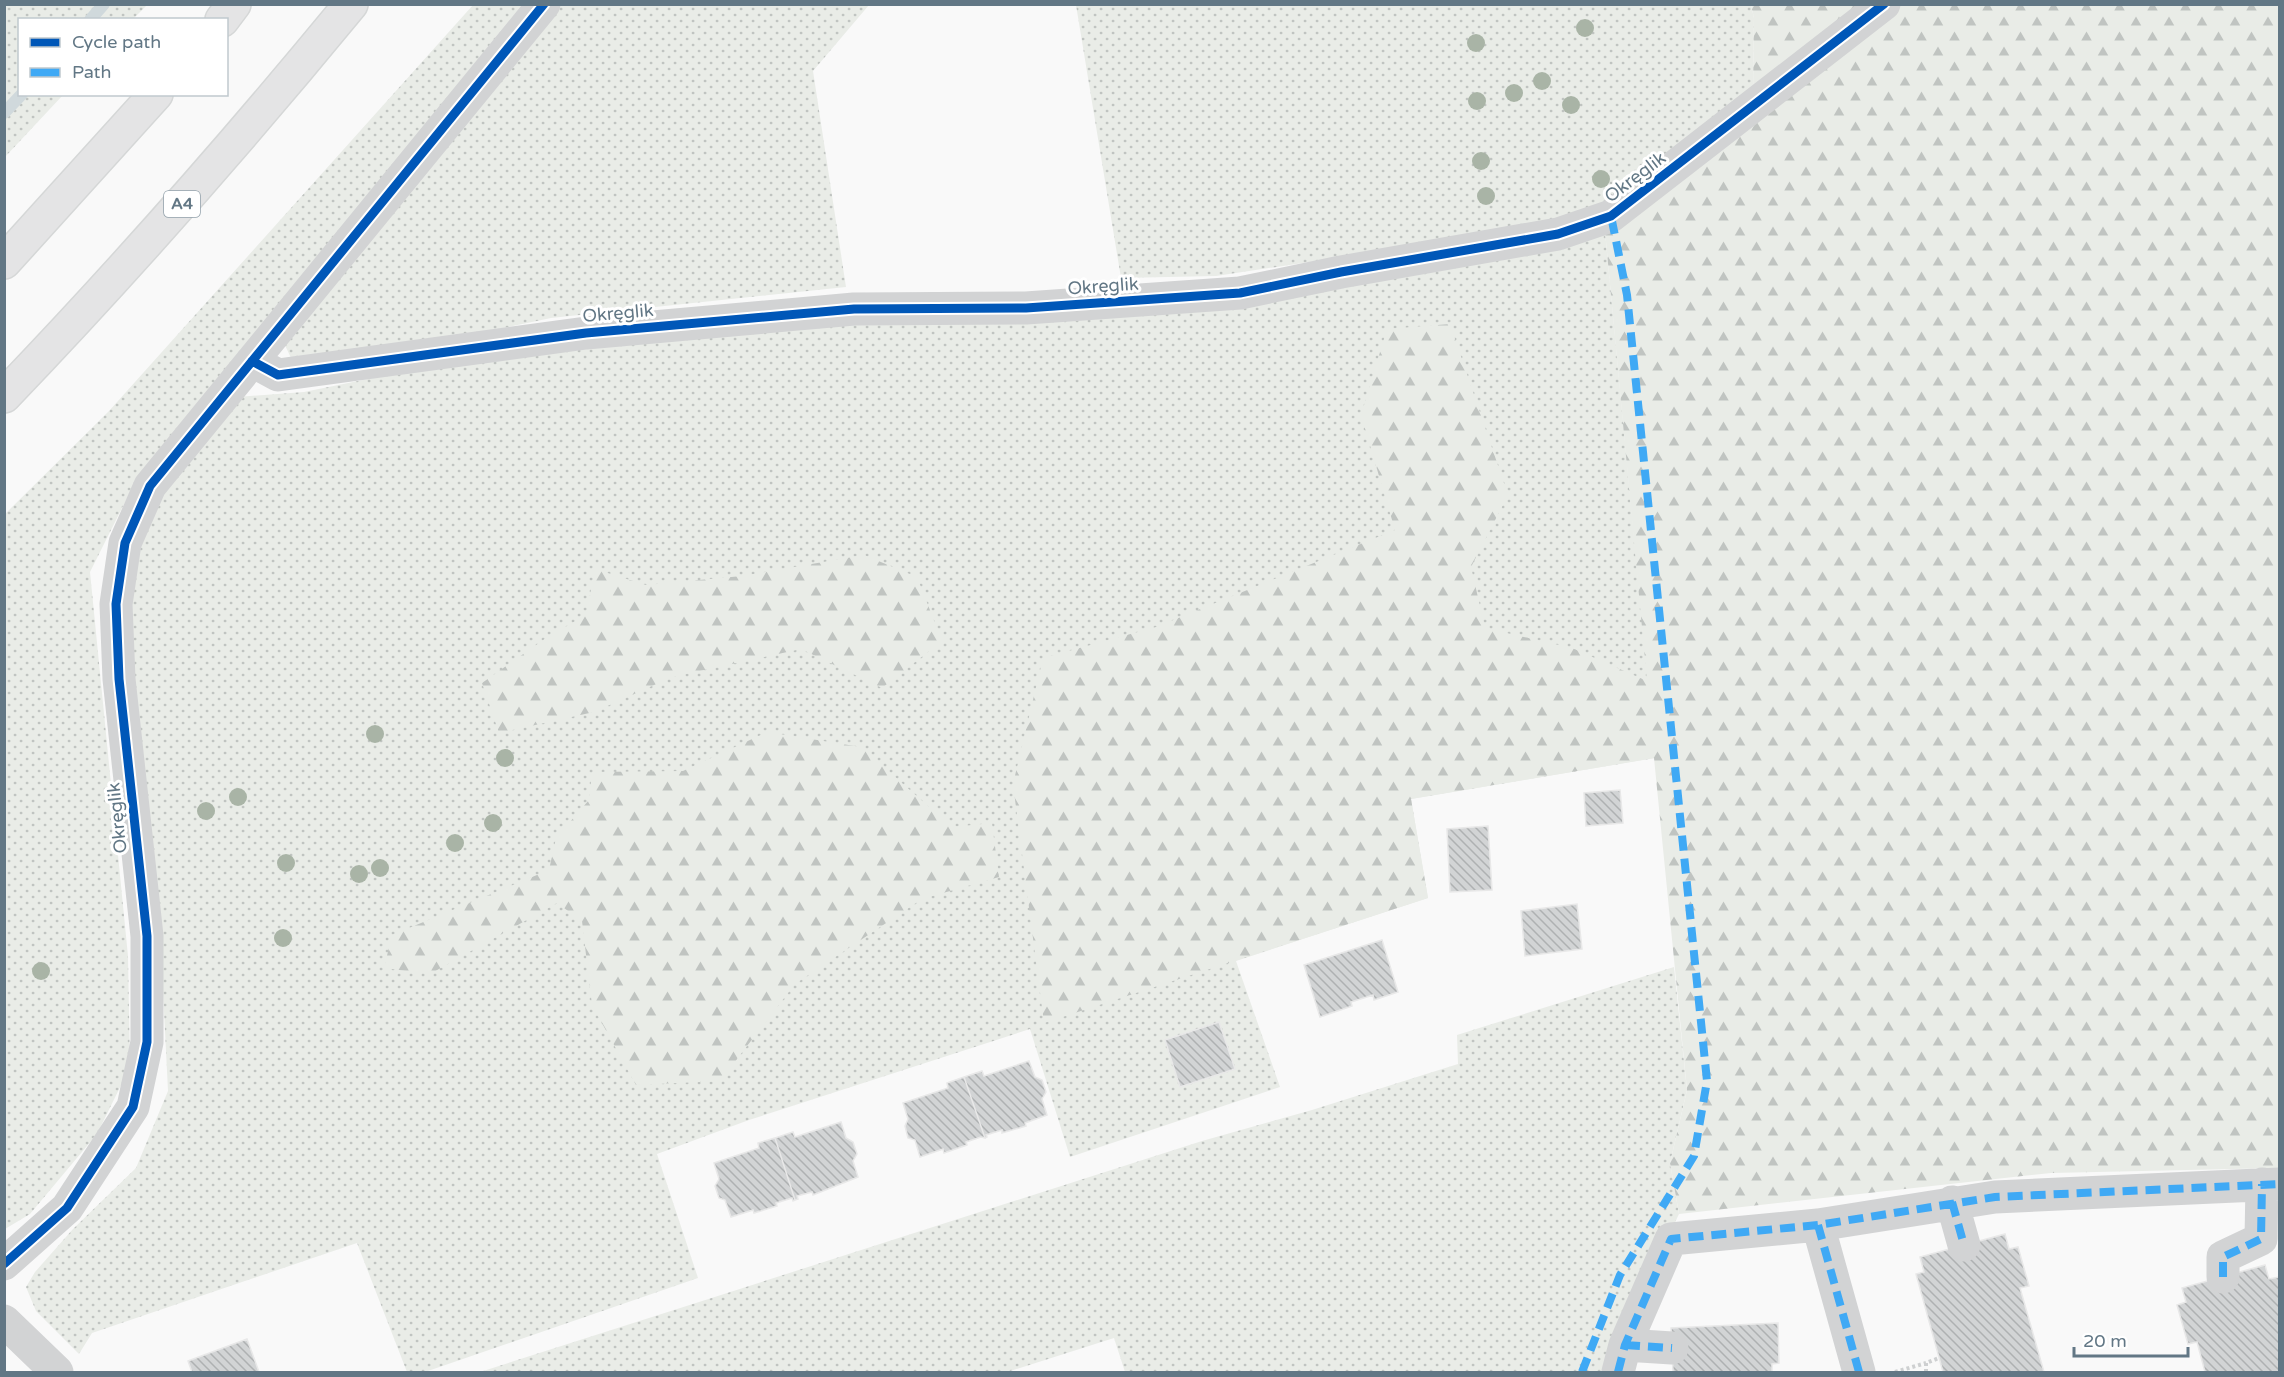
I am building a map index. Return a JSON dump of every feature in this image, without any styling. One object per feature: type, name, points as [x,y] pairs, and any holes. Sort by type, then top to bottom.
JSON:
[{"type":"highway","points":[[224,18],[234,4]]},
{"type":"highway","name":"A4","points":[[4,396],[158,231],[268,105],[351,4]]},
{"type":"highway","points":[[4,262],[154,96]]},
{"type":"street","name":"Okręglik","points":[[4,1264],[67,1208],[133,1107],[147,1042],[147,936],[119,679],[116,604],[125,543],[150,486],[544,4]]},
{"type":"street","name":"Okręglik","points":[[252,361],[278,375],[586,333],[854,309],[1026,308],[1240,293],[1341,272],[1558,234],[1611,216],[1884,4]]},
{"type":"street","points":[[1622,1359],[1671,1239],[1818,1225],[1995,1197],[2271,1184],[2261,1239],[2223,1257],[2223,1277]]},
{"type":"street","points":[[1952,1203],[1964,1245]]},
{"type":"street","points":[[1818,1225],[1859,1372]]},
{"type":"street","points":[[4,1321],[57,1372]]},
{"type":"street","points":[[1622,1359],[1672,1348]]},
{"type":"path","points":[[1895,1372],[1939,1358]]},
{"type":"path","points":[[1926,1363],[1926,1372]]},
{"type":"green space","points":[[4,5],[147,5],[134,18],[18,18],[18,96],[62,96],[5,157]]},
{"type":"green space","points":[[473,5],[528,5],[135,482],[90,572],[128,956],[130,1067],[97,1134],[30,1214],[5,1229],[5,514],[109,411]]},
{"type":"green space","points":[[559,5],[869,5],[813,71],[846,287],[551,318],[385,353],[291,358],[283,341]]},
{"type":"green space","points":[[1076,5],[1751,5],[1754,18],[1753,92],[1605,210],[1462,239],[1216,276],[1121,278]]},
{"type":"green space","points":[[1751,5],[1861,5],[1753,92],[1754,18]]},
{"type":"green space","points":[[1900,5],[2279,5],[2279,1168],[2051,1173],[1679,1214],[1670,1163],[1687,1090],[1654,758],[1411,799],[1428,898],[1044,1023],[1013,784],[1043,658],[1156,627],[1395,530],[1361,415],[1387,329],[1450,324],[1508,495],[1471,567],[1485,628],[1572,648],[1647,681],[1605,231],[1637,211]]},
{"type":"green space","points":[[1605,231],[1655,758],[1411,799],[1428,898],[1236,961],[1280,1087],[1070,1157],[1030,1029],[749,1120],[657,1154],[698,1278],[425,1372],[407,1372],[357,1243],[92,1333],[79,1354],[36,1311],[26,1287],[35,1272],[73,1229],[136,1168],[168,1091],[161,951],[127,670],[132,553],[159,491],[237,397],[304,392],[471,358],[871,322],[1085,315]]},
{"type":"green space","points":[[864,555],[917,577],[942,641],[882,688],[801,649],[672,677],[594,712],[499,733],[482,683],[546,638],[586,615],[595,569],[646,585],[742,576]]},
{"type":"green space","points":[[767,732],[861,747],[952,827],[992,823],[999,877],[922,899],[795,984],[720,1081],[636,1085],[592,1005],[582,921],[557,903],[430,974],[384,968],[392,935],[549,870],[556,838],[589,800],[592,772],[683,771]]},
{"type":"green space","points":[[1674,967],[1687,1090],[1670,1163],[1679,1214],[1603,1372],[1125,1372],[1114,1338],[1007,1372],[480,1372],[1202,1141],[1312,1110],[1458,1064],[1457,1035]]},
{"type":"building","points":[[1620,790],[1623,823],[1586,826],[1584,793]]},
{"type":"building","points":[[1488,826],[1492,890],[1450,892],[1447,829]]},
{"type":"building","points":[[1577,904],[1582,949],[1525,956],[1521,911]]},
{"type":"building","points":[[1382,940],[1398,992],[1374,1000],[1373,995],[1351,1002],[1352,1006],[1320,1017],[1304,965]]},
{"type":"building","points":[[1219,1022],[1235,1069],[1180,1087],[1165,1040]]},
{"type":"building","points":[[1029,1061],[1035,1077],[1042,1080],[1046,1092],[1042,1099],[1047,1115],[1025,1123],[1026,1126],[1002,1133],[1002,1130],[986,1135],[985,1138],[964,1077],[982,1071],[984,1076]]},
{"type":"building","points":[[964,1077],[985,1138],[981,1137],[966,1142],[967,1145],[944,1153],[943,1149],[920,1157],[915,1140],[908,1138],[905,1126],[908,1119],[903,1103],[948,1088],[947,1083]]},
{"type":"building","points":[[841,1122],[846,1138],[853,1142],[857,1154],[853,1161],[858,1177],[813,1195],[812,1192],[797,1196],[798,1199],[795,1200],[775,1138],[793,1132],[795,1137]]},
{"type":"building","points":[[775,1138],[795,1200],[793,1201],[792,1198],[776,1203],[777,1206],[731,1217],[725,1200],[719,1198],[715,1186],[719,1179],[714,1163],[759,1148],[758,1143]]},
{"type":"building","points":[[2005,1234],[2009,1249],[2018,1247],[2029,1286],[2020,1288],[2044,1372],[1943,1372],[1916,1274],[1924,1272],[1920,1257]]},
{"type":"building","points":[[2265,1265],[2269,1279],[2279,1277],[2280,1279],[2280,1372],[2205,1372],[2197,1342],[2188,1344],[2177,1305],[2186,1302],[2182,1288]]},
{"type":"building","points":[[1778,1323],[1779,1363],[1772,1364],[1772,1372],[1673,1372],[1671,1328]]},
{"type":"building","points":[[247,1339],[259,1372],[192,1372],[188,1361]]},
{"type":"waterway","points":[[92,18],[104,4]]},
{"type":"waterway","points":[[4,113],[20,96]]},
{"type":"marked path","points":[[1582,1372],[1620,1275],[1694,1156],[1707,1081],[1627,295],[1611,216]]},
{"type":"marked path","points":[[2223,1277],[2223,1257],[2261,1239],[2262,1184]]},
{"type":"marked path","points":[[1618,1372],[1625,1345],[1671,1239],[1818,1225],[1995,1197],[2280,1184]]},
{"type":"marked path","points":[[1952,1202],[1964,1245]]},
{"type":"marked path","points":[[1818,1225],[1859,1372]]},
{"type":"marked path","points":[[1625,1345],[1672,1348]]},
{"type":"cycle path","points":[[4,1264],[67,1208],[133,1107],[147,1042],[147,936],[119,679],[116,604],[125,543],[150,486],[544,4]]},
{"type":"cycle path","points":[[252,361],[278,375],[586,333],[854,309],[1026,308],[1240,293],[1341,272],[1558,234],[1611,216],[1884,4]]}]
